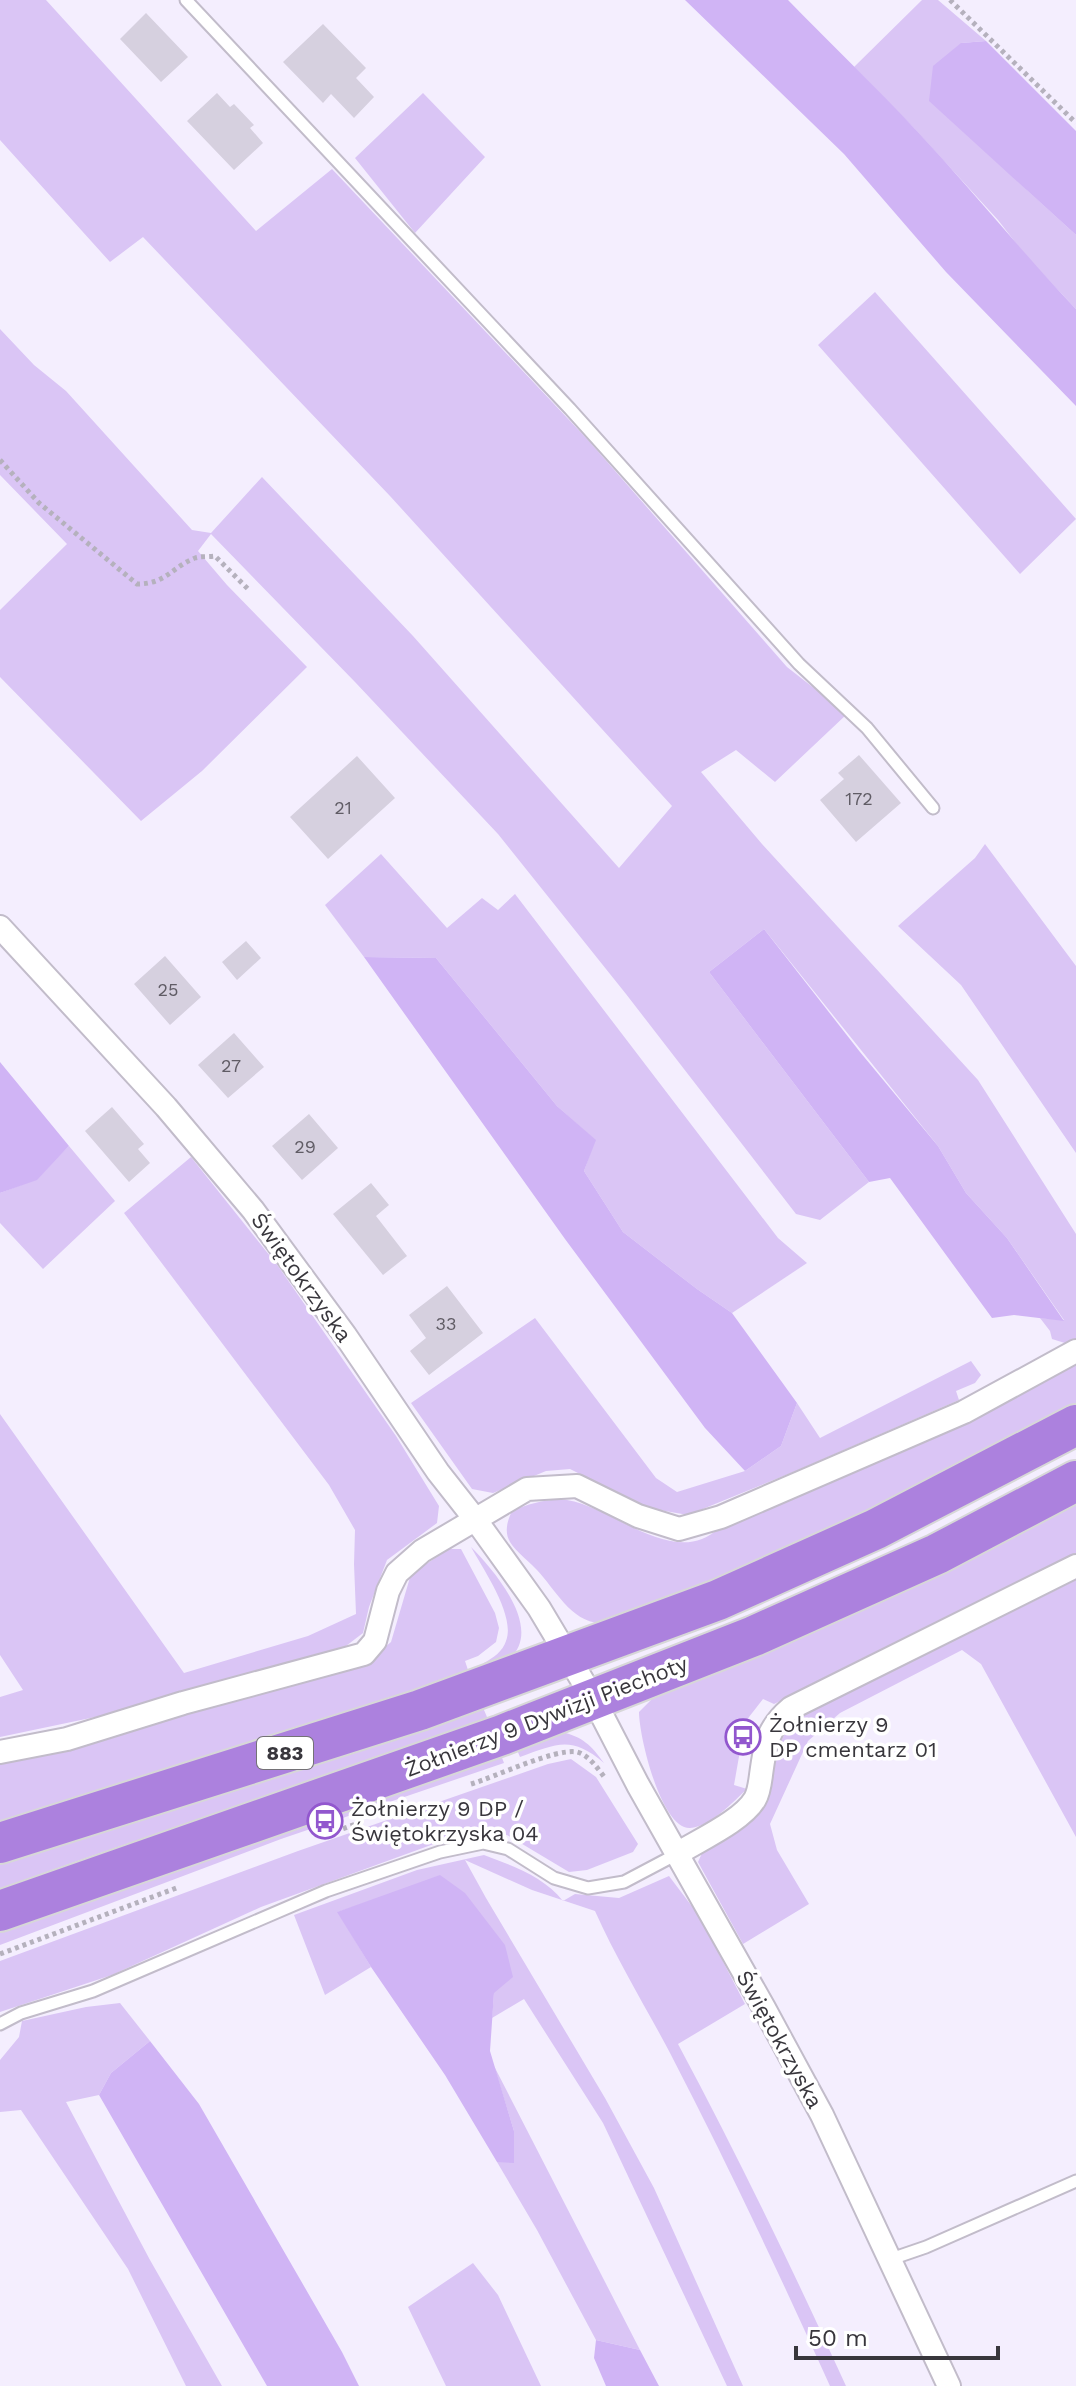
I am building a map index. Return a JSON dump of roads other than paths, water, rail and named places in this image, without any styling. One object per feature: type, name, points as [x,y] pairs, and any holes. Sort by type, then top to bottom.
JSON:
[{"type":"highway","name":"883","points":[[0,1843],[420,1710],[718,1600],[861,1535],[1076,1425]]},
{"type":"highway","name":"Żołnierzy 9 Dywizji Piechoty","points":[[0,1911],[594,1700],[754,1636],[909,1567],[1076,1481]]},
{"type":"street","name":"Świętokrzyska","points":[[0,927],[156,1096],[253,1210],[345,1335],[438,1472],[539,1608],[594,1700],[816,2104],[949,2386]]},
{"type":"street","points":[[0,1752],[67,1739],[183,1703],[364,1654],[375,1641],[388,1591],[397,1573],[422,1551],[527,1489],[577,1486],[638,1516],[679,1529],[721,1517],[964,1412],[1076,1351]]},
{"type":"street","points":[[677,1854],[733,1820],[755,1799],[769,1733],[778,1718],[791,1708],[1076,1566]]},
{"type":"lane","points":[[186,0],[570,409],[799,664],[867,728],[933,808]]},
{"type":"lane","points":[[0,2024],[21,2013],[93,1991],[326,1891],[440,1852],[483,1843],[508,1849],[554,1878],[588,1888],[624,1882],[677,1854]]},
{"type":"lane","points":[[891,2259],[926,2247],[1076,2181]]},
{"type":"place","name":"Żołnierzy 9 DP cmentarz 01","points":[[743,1737]]},
{"type":"place","name":"Żołnierzy 9 DP / Świętokrzyska 04","points":[[325,1821]]}]
